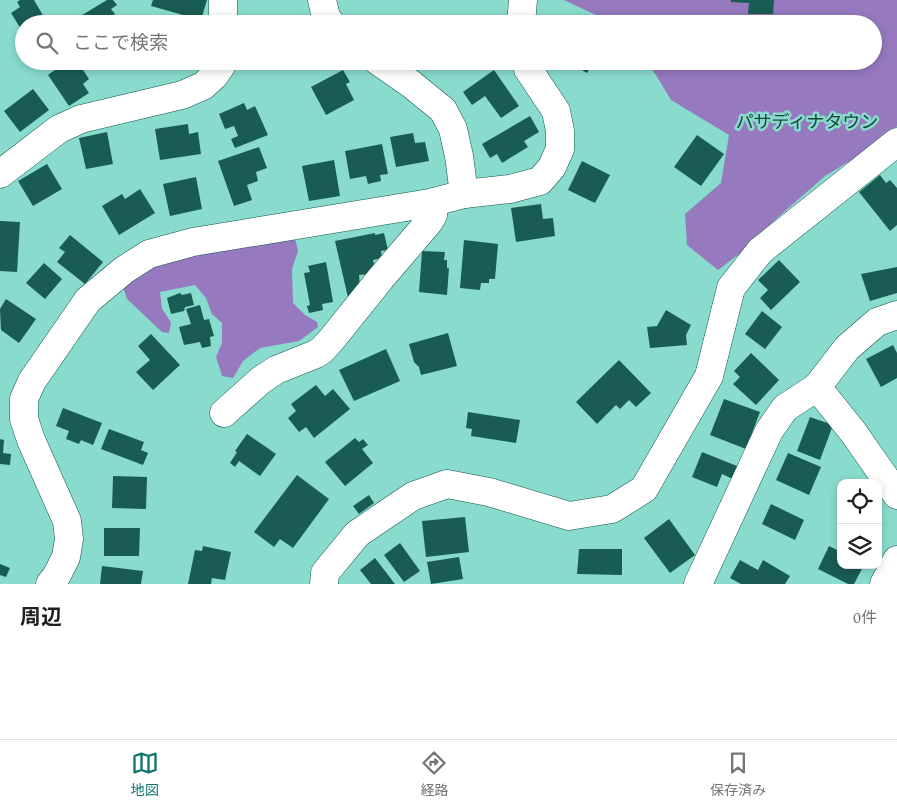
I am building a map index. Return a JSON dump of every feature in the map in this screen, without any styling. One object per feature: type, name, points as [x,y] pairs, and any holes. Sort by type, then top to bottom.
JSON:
[{"type":"street","points":[[223,0],[223,15]]},
{"type":"street","points":[[322,0],[326,15]]},
{"type":"street","points":[[522,15],[523,0]]},
{"type":"street","points":[[0,174],[59,129],[80,119],[182,95],[203,86],[218,70]]},
{"type":"street","points":[[391,70],[412,84],[443,110],[453,129],[464,194]]},
{"type":"street","points":[[50,584],[66,558],[69,539],[67,521],[31,440],[24,419],[24,399],[32,381],[88,300],[124,270],[149,254],[193,242],[434,202],[464,194],[510,189],[540,181],[552,167],[560,149],[560,131],[556,110],[529,70]]},
{"type":"street","points":[[324,584],[325,573],[357,534],[413,496],[447,484],[489,492],[568,516],[612,509],[644,489],[709,376],[731,288],[760,251],[897,142]]},
{"type":"street","points":[[224,413],[261,380],[276,370],[322,350],[428,224],[433,215],[434,202]]},
{"type":"street","points":[[698,584],[769,431],[786,408],[817,387],[847,348],[877,322],[897,315]]},
{"type":"street","points":[[817,387],[853,432],[897,495]]},
{"type":"street","points":[[884,584],[897,560]]},
{"type":"shaded area","points":[[564,0],[897,0],[897,126],[883,141],[825,176],[739,254],[718,270],[687,245],[685,214],[721,183],[729,135],[671,100],[652,70],[882,70],[882,15],[596,15]]},
{"type":"shaded area","points":[[295,238],[298,251],[292,269],[293,303],[305,315],[317,322],[318,327],[299,341],[260,348],[243,361],[233,378],[222,376],[216,357],[222,343],[222,323],[212,314],[206,298],[195,285],[160,292],[162,309],[171,322],[169,333],[162,332],[127,299],[121,281],[155,260]]},
{"type":"building","points":[[20,0],[34,0],[43,15],[15,15],[15,19],[11,13],[20,7],[17,2]]},
{"type":"building","points":[[107,0],[113,0],[117,5],[111,9],[115,14],[114,15],[82,15]]},
{"type":"building","points":[[153,0],[207,0],[202,15],[183,15],[151,6]]},
{"type":"building","points":[[731,0],[774,0],[773,14],[748,14],[749,3],[731,2]]},
{"type":"building","points":[[55,70],[83,70],[89,79],[83,84],[89,93],[69,106],[48,75]]},
{"type":"building","points":[[343,70],[350,82],[346,84],[354,100],[326,115],[311,87]]},
{"type":"building","points":[[494,70],[519,106],[501,118],[485,96],[472,105],[463,92]]},
{"type":"building","points":[[33,89],[49,110],[20,132],[4,111]]},
{"type":"building","points":[[244,103],[247,110],[255,106],[268,135],[235,148],[231,139],[238,136],[234,126],[225,129],[219,114]]},
{"type":"building","points":[[530,116],[539,132],[524,141],[528,147],[502,163],[497,154],[490,158],[482,144]]},
{"type":"building","points":[[188,124],[189,134],[198,132],[201,154],[160,160],[155,129]]},
{"type":"building","points":[[107,132],[113,164],[86,169],[79,138]]},
{"type":"building","points":[[413,133],[415,143],[425,142],[429,161],[396,167],[390,137]]},
{"type":"building","points":[[697,135],[724,154],[701,186],[674,167]]},
{"type":"building","points":[[382,144],[388,174],[380,175],[381,181],[368,184],[366,176],[350,179],[345,151]]},
{"type":"building","points":[[259,147],[267,168],[256,172],[258,181],[247,185],[252,200],[234,206],[218,161]]},
{"type":"building","points":[[334,160],[340,196],[309,201],[302,166]]},
{"type":"building","points":[[582,161],[610,175],[595,203],[568,190]]},
{"type":"building","points":[[47,164],[62,189],[33,206],[18,181]]},
{"type":"building","points":[[880,175],[886,183],[890,180],[897,188],[897,225],[890,231],[859,192]]},
{"type":"building","points":[[196,177],[202,209],[170,216],[163,184]]},
{"type":"building","points":[[140,189],[155,213],[119,235],[102,206],[122,194],[125,199]]},
{"type":"building","points":[[541,204],[543,219],[553,218],[555,236],[516,242],[511,208]]},
{"type":"building","points":[[0,221],[20,222],[17,272],[0,271]]},
{"type":"building","points":[[375,233],[375,235],[384,233],[388,250],[381,251],[382,258],[373,260],[375,269],[371,274],[359,275],[360,286],[349,302],[335,241]]},
{"type":"building","points":[[70,235],[103,262],[85,284],[57,262],[65,252],[59,248]]},
{"type":"building","points":[[464,240],[498,244],[495,279],[489,279],[489,283],[481,283],[480,290],[460,288]]},
{"type":"building","points":[[422,251],[445,252],[444,260],[447,260],[447,268],[449,268],[447,295],[419,292]]},
{"type":"building","points":[[779,260],[800,282],[771,310],[760,298],[768,290],[758,280]]},
{"type":"building","points":[[326,262],[333,302],[322,304],[323,310],[309,313],[307,306],[310,305],[304,273],[310,272],[308,266]]},
{"type":"building","points":[[44,263],[62,279],[45,299],[26,283]]},
{"type":"building","points":[[897,267],[897,293],[870,301],[861,274]]},
{"type":"building","points":[[180,293],[182,295],[191,293],[194,305],[185,307],[184,311],[171,314],[167,298]]},
{"type":"building","points":[[6,299],[36,319],[19,343],[1,330],[0,309]]},
{"type":"building","points":[[200,305],[204,320],[209,319],[214,336],[210,337],[211,346],[202,348],[200,342],[184,345],[179,327],[191,324],[186,309]]},
{"type":"building","points":[[666,310],[691,325],[686,335],[687,345],[650,348],[647,327],[657,326]]},
{"type":"building","points":[[762,311],[782,327],[765,349],[745,334]]},
{"type":"building","points":[[448,333],[457,366],[421,375],[419,367],[414,362],[409,344]]},
{"type":"building","points":[[151,334],[180,365],[153,390],[136,372],[150,360],[138,346]]},
{"type":"building","points":[[893,345],[897,353],[897,378],[881,387],[866,359]]},
{"type":"building","points":[[386,349],[400,381],[354,401],[339,370]]},
{"type":"building","points":[[751,353],[779,380],[756,405],[733,384],[740,377],[734,371]]},
{"type":"building","points":[[619,360],[651,393],[636,407],[629,400],[620,409],[616,405],[597,424],[576,402]]},
{"type":"building","points":[[316,385],[325,396],[333,389],[350,409],[314,438],[306,427],[299,432],[288,418],[296,411],[291,404]]},
{"type":"building","points":[[724,399],[760,412],[746,449],[710,435]]},
{"type":"building","points":[[63,408],[102,423],[93,445],[81,440],[79,444],[66,439],[69,431],[56,426]]},
{"type":"building","points":[[468,412],[520,420],[516,443],[471,436],[472,429],[466,428]]},
{"type":"building","points":[[810,417],[833,425],[820,460],[797,451]]},
{"type":"building","points":[[109,429],[144,442],[141,450],[148,453],[143,465],[101,449]]},
{"type":"building","points":[[247,434],[276,454],[260,476],[239,461],[235,467],[230,463],[237,452],[235,451]]},
{"type":"building","points":[[355,438],[359,442],[363,439],[368,445],[362,449],[373,463],[345,486],[325,462]]},
{"type":"building","points":[[0,439],[4,440],[3,453],[11,454],[10,465],[0,464]]},
{"type":"building","points":[[702,452],[742,468],[737,481],[722,474],[717,487],[692,477]]},
{"type":"building","points":[[788,453],[821,467],[809,495],[776,480]]},
{"type":"building","points":[[297,475],[329,499],[293,548],[280,539],[274,547],[254,532]]},
{"type":"building","points":[[113,476],[147,477],[146,509],[112,508]]},
{"type":"building","points":[[369,495],[374,503],[359,514],[353,506]]},
{"type":"building","points":[[771,504],[804,520],[795,540],[762,524]]},
{"type":"building","points":[[465,517],[469,552],[426,557],[422,521]]},
{"type":"building","points":[[669,519],[695,555],[670,573],[644,538]]},
{"type":"building","points":[[104,528],[140,528],[139,556],[104,556]]},
{"type":"building","points":[[400,543],[420,571],[404,582],[384,555]]},
{"type":"building","points":[[203,546],[231,552],[225,580],[212,578],[211,584],[188,584],[195,550],[202,551]]},
{"type":"building","points":[[829,546],[837,550],[837,569],[862,569],[854,584],[848,584],[818,569]]},
{"type":"building","points":[[579,549],[622,549],[622,575],[577,574]]},
{"type":"building","points":[[459,557],[463,579],[431,584],[427,562]]},
{"type":"building","points":[[375,558],[395,584],[371,584],[360,570]]},
{"type":"building","points":[[740,560],[758,570],[763,560],[790,576],[785,584],[741,584],[730,578]]},
{"type":"building","points":[[0,564],[10,568],[6,577],[0,575]]},
{"type":"building","points":[[102,566],[143,571],[141,584],[100,584]]},
{"type":"district","name":"パサディナタウン","points":[[807,122]]}]
